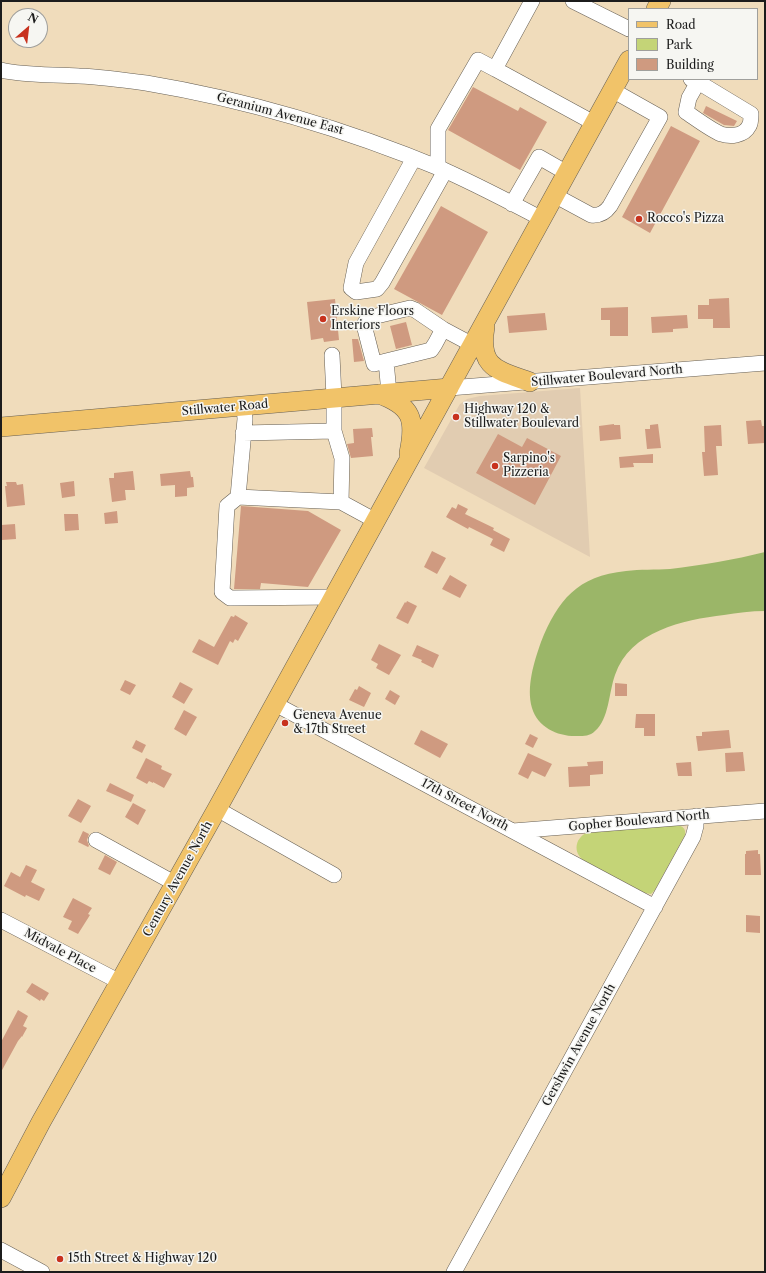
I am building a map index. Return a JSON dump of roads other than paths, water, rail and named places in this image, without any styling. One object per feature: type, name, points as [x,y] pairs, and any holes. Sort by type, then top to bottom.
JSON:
[{"type":"main road","points":[[554,195],[628,62]]},
{"type":"main road","name":"Century Avenue North","points":[[1,1198],[41,1122],[217,810],[554,195]]},
{"type":"main road","points":[[487,319],[483,344],[486,357],[492,365],[498,369],[530,382]]},
{"type":"main road","name":"Stillwater Road","points":[[1,427],[449,388]]},
{"type":"main road","points":[[384,393],[405,409],[411,418],[413,433],[407,465]]},
{"type":"street","points":[[495,69],[532,1]]},
{"type":"street","points":[[573,1],[628,29]]},
{"type":"street","points":[[414,158],[356,263],[351,288],[356,292],[378,289],[382,283],[441,169],[438,129],[478,60],[594,123]]},
{"type":"street","name":"Geranium Avenue East","points":[[1,70],[24,73],[82,76],[144,83],[206,94],[262,108],[342,131],[414,158],[441,169],[542,219]]},
{"type":"street","points":[[554,195],[591,215],[598,216],[605,212],[610,206],[660,117],[612,90]]},
{"type":"street","points":[[512,204],[539,157],[567,173]]},
{"type":"street","points":[[443,329],[431,350],[374,364],[364,325],[368,318],[410,308],[443,329],[473,345]]},
{"type":"street","points":[[332,355],[334,431],[342,458],[341,502]]},
{"type":"street","points":[[384,393],[386,361]]},
{"type":"street","name":"Stillwater Boulevard North","points":[[449,388],[765,363]]},
{"type":"street","points":[[238,497],[244,406]]},
{"type":"street","points":[[243,433],[334,431]]},
{"type":"street","points":[[334,597],[230,598],[222,592],[227,506],[238,497],[341,502],[376,521]]},
{"type":"street","name":"17th Street North","points":[[275,704],[655,907]]},
{"type":"street","points":[[217,810],[334,875]]},
{"type":"street","name":"Gopher Boulevard North","points":[[513,831],[765,811]]},
{"type":"street","name":"Gershwin Avenue North","points":[[454,1272],[694,835],[696,816]]},
{"type":"street","points":[[96,840],[176,884]]},
{"type":"street","name":"Midvale Place","points":[[1,920],[120,982]]},
{"type":"street","points":[[1,1250],[42,1272]]},
{"type":"place","name":"Rocco's Pizza","points":[[639,219]]},
{"type":"place","name":"Erskine Floors Interiors","points":[[323,319]]},
{"type":"place","name":"Highway 120 & Stillwater Boulevard","points":[[456,417]]},
{"type":"place","name":"Sarpino's Pizzeria","points":[[495,466]]},
{"type":"place","name":"Geneva Avenue & 17th Street","points":[[285,723]]},
{"type":"place","name":"15th Street & Highway 120","points":[[60,1259]]}]
